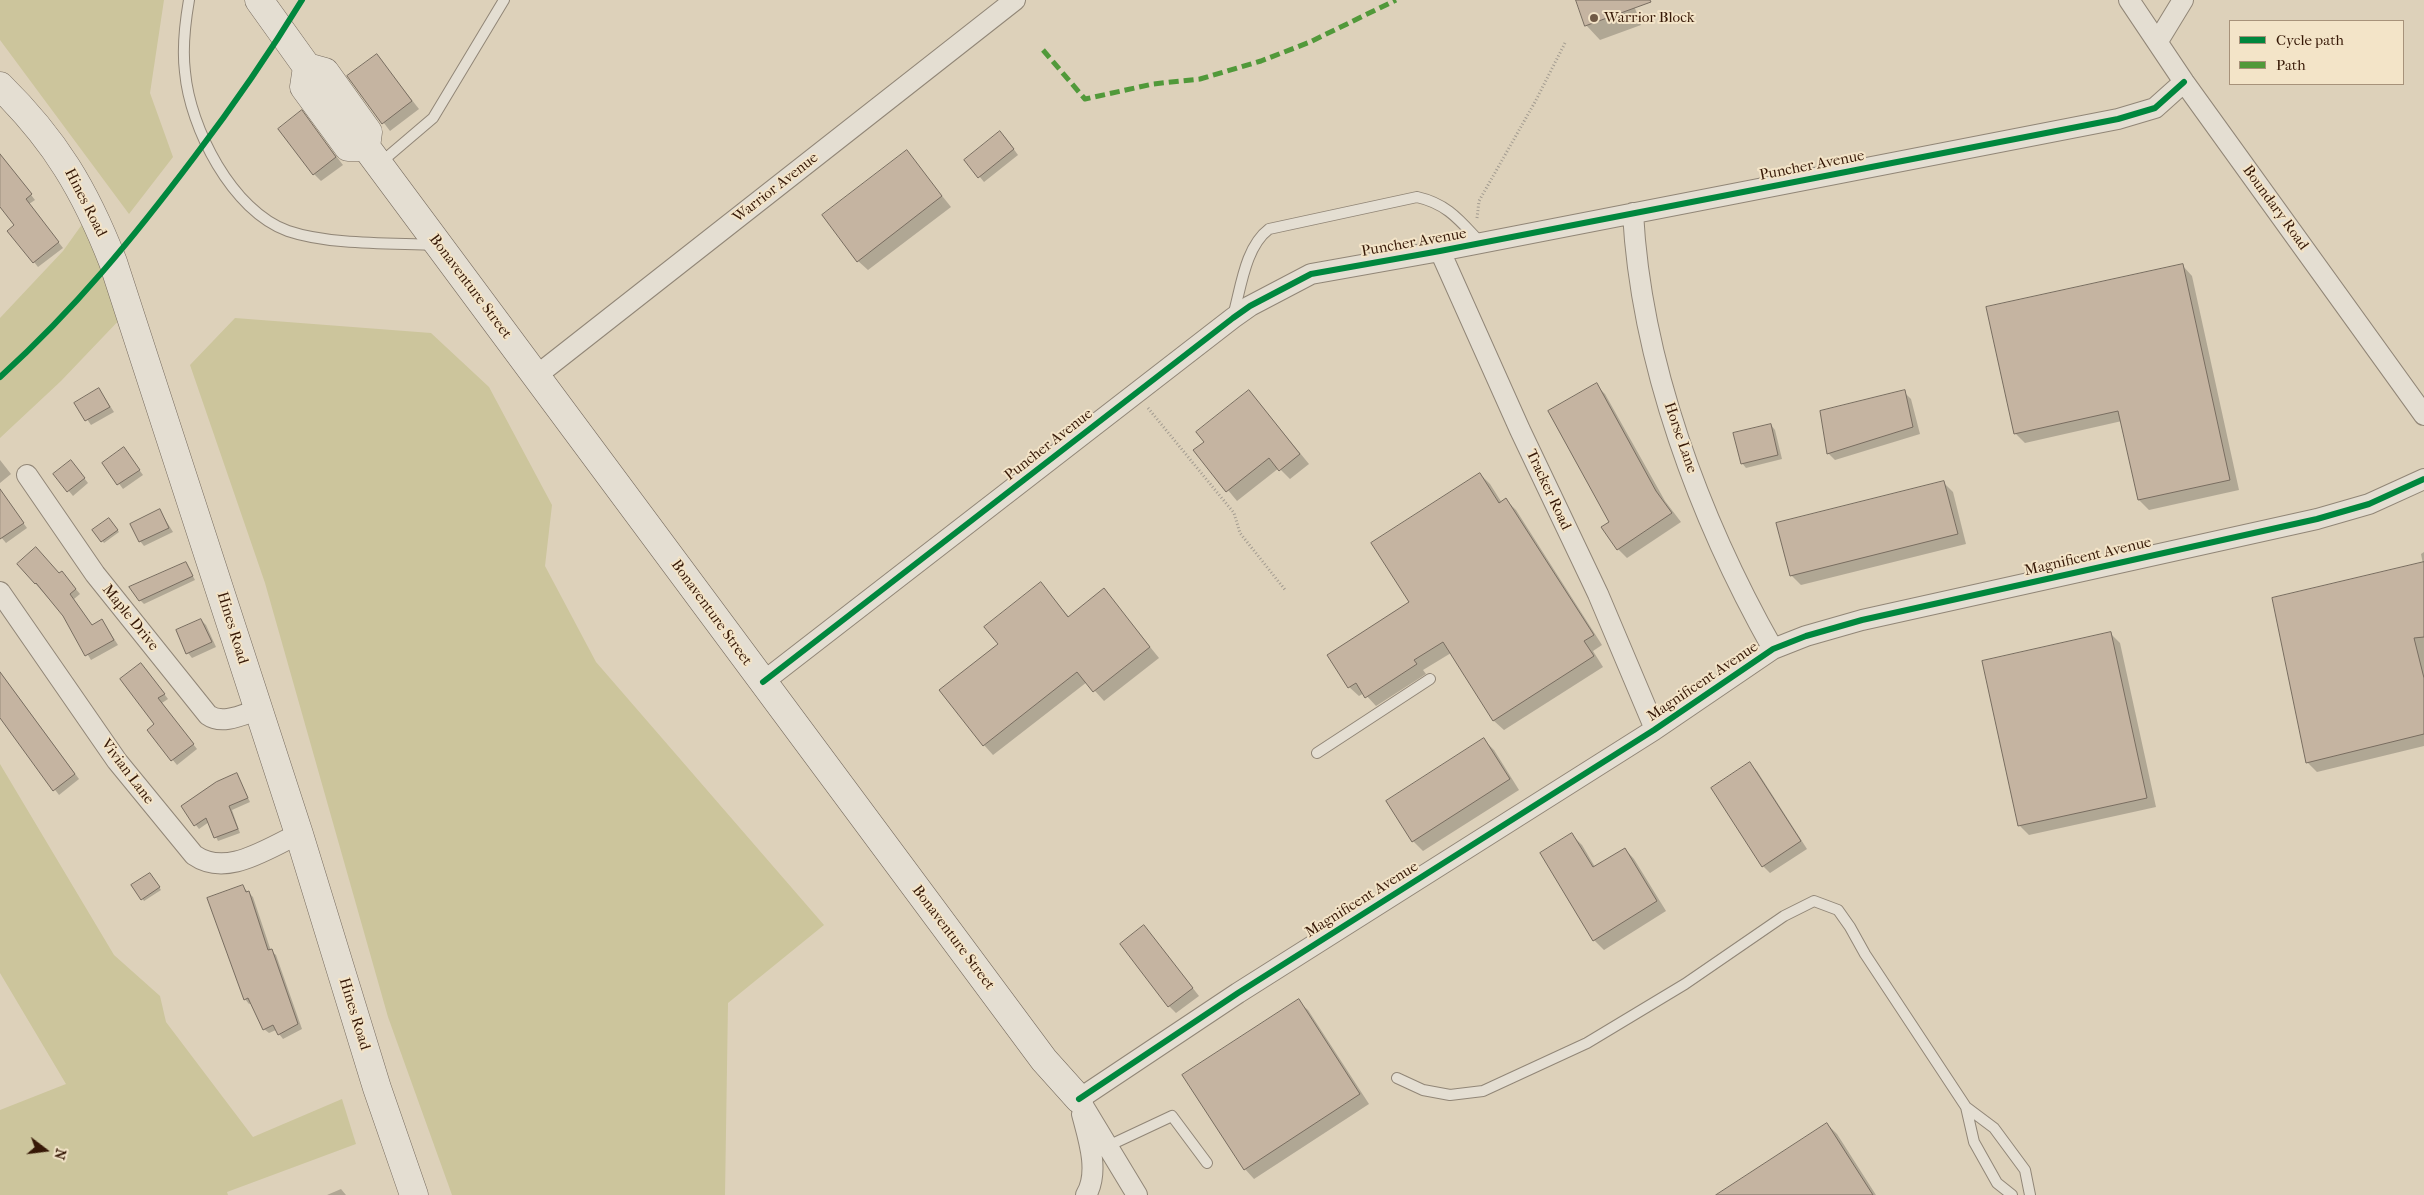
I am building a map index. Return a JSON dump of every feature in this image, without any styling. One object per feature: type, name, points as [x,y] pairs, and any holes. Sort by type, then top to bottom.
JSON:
[{"type":"street","name":"Bonaventure Street","points":[[259,0],[307,67],[325,72],[368,132],[372,156],[1044,1060],[1079,1099]]},
{"type":"street","name":"Warrior Avenue","points":[[536,376],[1015,0]]},
{"type":"street","name":"Boundary Road","points":[[2129,0],[2184,82],[2424,415]]},
{"type":"street","points":[[2158,42],[2183,0]]},
{"type":"street","name":"Puncher Avenue","points":[[763,682],[1233,318],[1250,306],[1311,274],[1440,251],[2118,119],[2155,108],[2184,82]]},
{"type":"street","name":"Hines Road","points":[[0,86],[48,137],[78,184],[100,228],[118,275],[198,519],[257,710],[299,834],[377,1088],[414,1195]]},
{"type":"street","name":"Horse Lane","points":[[1633,213],[1635,244],[1660,375],[1680,442],[1710,522],[1743,596],[1773,649]]},
{"type":"street","name":"Tracker Road","points":[[1440,251],[1520,430],[1598,594],[1655,729]]},
{"type":"street","name":"Maple Drive","points":[[27,475],[95,574],[208,715],[215,719],[223,720],[257,710]]},
{"type":"street","name":"Magnificent Avenue","points":[[1079,1099],[1245,988],[1655,729],[1773,649],[1789,641],[1862,620],[2317,520],[2369,504],[2424,479]]},
{"type":"street","name":"Vivian Lane","points":[[0,592],[117,761],[194,855],[211,864],[231,864],[299,834]]},
{"type":"street","points":[[1079,1099],[1137,1195]]},
{"type":"street","points":[[1079,1099],[1091,1151],[1092,1175],[1086,1195]]},
{"type":"lane","points":[[189,0],[184,55],[185,73],[193,109],[205,142],[223,174],[248,204],[266,219],[288,231],[325,238],[439,246]]},
{"type":"lane","points":[[372,156],[433,118],[504,0]]},
{"type":"lane","points":[[1233,318],[1251,254],[1259,236],[1269,229],[1417,197],[1433,201],[1447,208],[1480,243]]},
{"type":"lane","points":[[1317,753],[1430,680]]},
{"type":"lane","points":[[1397,1078],[1423,1090],[1450,1095],[1484,1091],[1587,1043],[1685,984],[1784,916],[1814,901],[1838,910],[1966,1107],[1994,1128],[2025,1170],[2030,1195]]},
{"type":"lane","points":[[1966,1107],[1974,1142],[1997,1182],[2012,1195]]},
{"type":"lane","points":[[1108,1146],[1172,1116],[1207,1163]]},
{"type":"path","points":[[1480,243],[1477,222],[1479,201],[1535,102],[1565,43]]},
{"type":"path","points":[[1136,394],[1234,513],[1240,533],[1286,590]]},
{"type":"shaded area","points":[[0,0],[164,0],[150,93],[173,157],[129,214],[0,40]]},
{"type":"shaded area","points":[[83,223],[124,315],[61,381],[0,438],[0,318],[63,251]]},
{"type":"shaded area","points":[[235,318],[431,333],[489,387],[552,505],[545,566],[596,662],[824,925],[728,1003],[725,1195],[452,1195],[388,1017],[265,583],[190,365]]},
{"type":"shaded area","points":[[0,764],[114,955],[160,996],[166,1022],[253,1137],[342,1099],[356,1144],[227,1192],[228,1195],[0,1195],[0,1110],[66,1084],[0,973]]},
{"type":"building","name":"Warrior Block","points":[[1576,0],[1650,0],[1651,2],[1585,26]]},
{"type":"building","points":[[377,54],[412,101],[382,124],[347,76]]},
{"type":"building","points":[[302,110],[336,157],[313,175],[278,129]]},
{"type":"building","points":[[1000,131],[1014,149],[978,178],[964,160]]},
{"type":"building","points":[[907,150],[942,196],[857,262],[822,215]]},
{"type":"building","points":[[0,154],[32,194],[26,199],[59,242],[33,263],[7,231],[14,225],[0,207]]},
{"type":"building","points":[[2183,264],[2230,480],[2138,500],[2118,411],[2014,434],[1986,307]]},
{"type":"building","points":[[1597,383],[1656,491],[1672,513],[1617,550],[1601,527],[1609,522],[1548,411]]},
{"type":"building","points":[[99,388],[110,407],[85,421],[74,403]]},
{"type":"building","points":[[1249,390],[1300,454],[1279,471],[1269,458],[1226,492],[1193,450],[1204,442],[1196,432]]},
{"type":"building","points":[[1905,390],[1913,427],[1827,454],[1820,411]]},
{"type":"building","points":[[1771,424],[1778,455],[1741,464],[1733,433]]},
{"type":"building","points":[[124,447],[140,470],[117,485],[102,463]]},
{"type":"building","points":[[71,460],[85,478],[67,492],[53,474]]},
{"type":"building","points":[[1480,473],[1499,503],[1506,498],[1594,635],[1584,641],[1594,656],[1493,721],[1443,642],[1414,660],[1417,664],[1365,698],[1356,683],[1348,688],[1327,655],[1409,602],[1371,543]]},
{"type":"building","points":[[1944,481],[1958,534],[1790,576],[1776,523]]},
{"type":"building","points":[[0,489],[24,523],[0,539]]},
{"type":"building","points":[[160,509],[169,528],[139,542],[130,524]]},
{"type":"building","points":[[109,518],[118,530],[101,542],[92,530]]},
{"type":"building","points":[[36,547],[59,573],[62,571],[76,589],[70,594],[92,625],[102,619],[114,640],[85,656],[63,616],[36,583],[17,564]]},
{"type":"building","points":[[186,562],[193,576],[139,601],[129,587]]},
{"type":"building","points":[[2424,562],[2424,637],[2414,638],[2424,678],[2424,734],[2306,763],[2272,598]]},
{"type":"building","points":[[1041,582],[1068,617],[1104,588],[1150,647],[1093,692],[1077,672],[983,746],[939,690],[998,644],[984,627]]},
{"type":"building","points":[[201,619],[212,642],[186,654],[176,630]]},
{"type":"building","points":[[2111,632],[2147,798],[2018,826],[1982,661]]},
{"type":"building","points":[[141,663],[165,694],[158,698],[194,744],[171,761],[147,730],[154,724],[120,679]]},
{"type":"building","points":[[0,672],[75,774],[53,791],[0,718]]},
{"type":"building","points":[[1484,738],[1510,779],[1412,842],[1386,801]]},
{"type":"building","points":[[1750,762],[1801,841],[1762,867],[1711,788]]},
{"type":"building","points":[[237,773],[248,798],[229,806],[238,829],[214,838],[206,818],[194,826],[181,806],[216,782]]},
{"type":"building","points":[[1572,833],[1593,867],[1625,848],[1657,901],[1593,941],[1540,853]]},
{"type":"building","points":[[150,873],[160,887],[141,900],[131,885]]},
{"type":"building","points":[[243,885],[246,892],[249,891],[268,950],[272,949],[298,1024],[278,1035],[273,1025],[263,1030],[248,998],[244,1000],[207,898]]},
{"type":"building","points":[[1144,925],[1193,988],[1168,1007],[1120,944]]},
{"type":"building","points":[[1299,999],[1360,1094],[1244,1170],[1182,1075]]},
{"type":"building","points":[[1827,1123],[1873,1195],[1716,1195]]},
{"type":"marked path","points":[[1043,50],[1085,99],[1153,84],[1200,79],[1261,61],[1310,42],[1396,0]]},
{"type":"cycle path","points":[[0,377],[79,299],[126,244],[237,99],[302,0]]},
{"type":"cycle path","points":[[763,682],[1233,318],[1250,306],[1311,274],[1440,251],[2118,119],[2155,108],[2184,82]]},
{"type":"cycle path","points":[[1079,1099],[1238,993],[1654,730],[1773,649],[1806,636],[1862,620],[2317,519],[2369,504],[2424,479]]},
{"type":"place","name":"Warrior Block","points":[[1594,18]]}]
